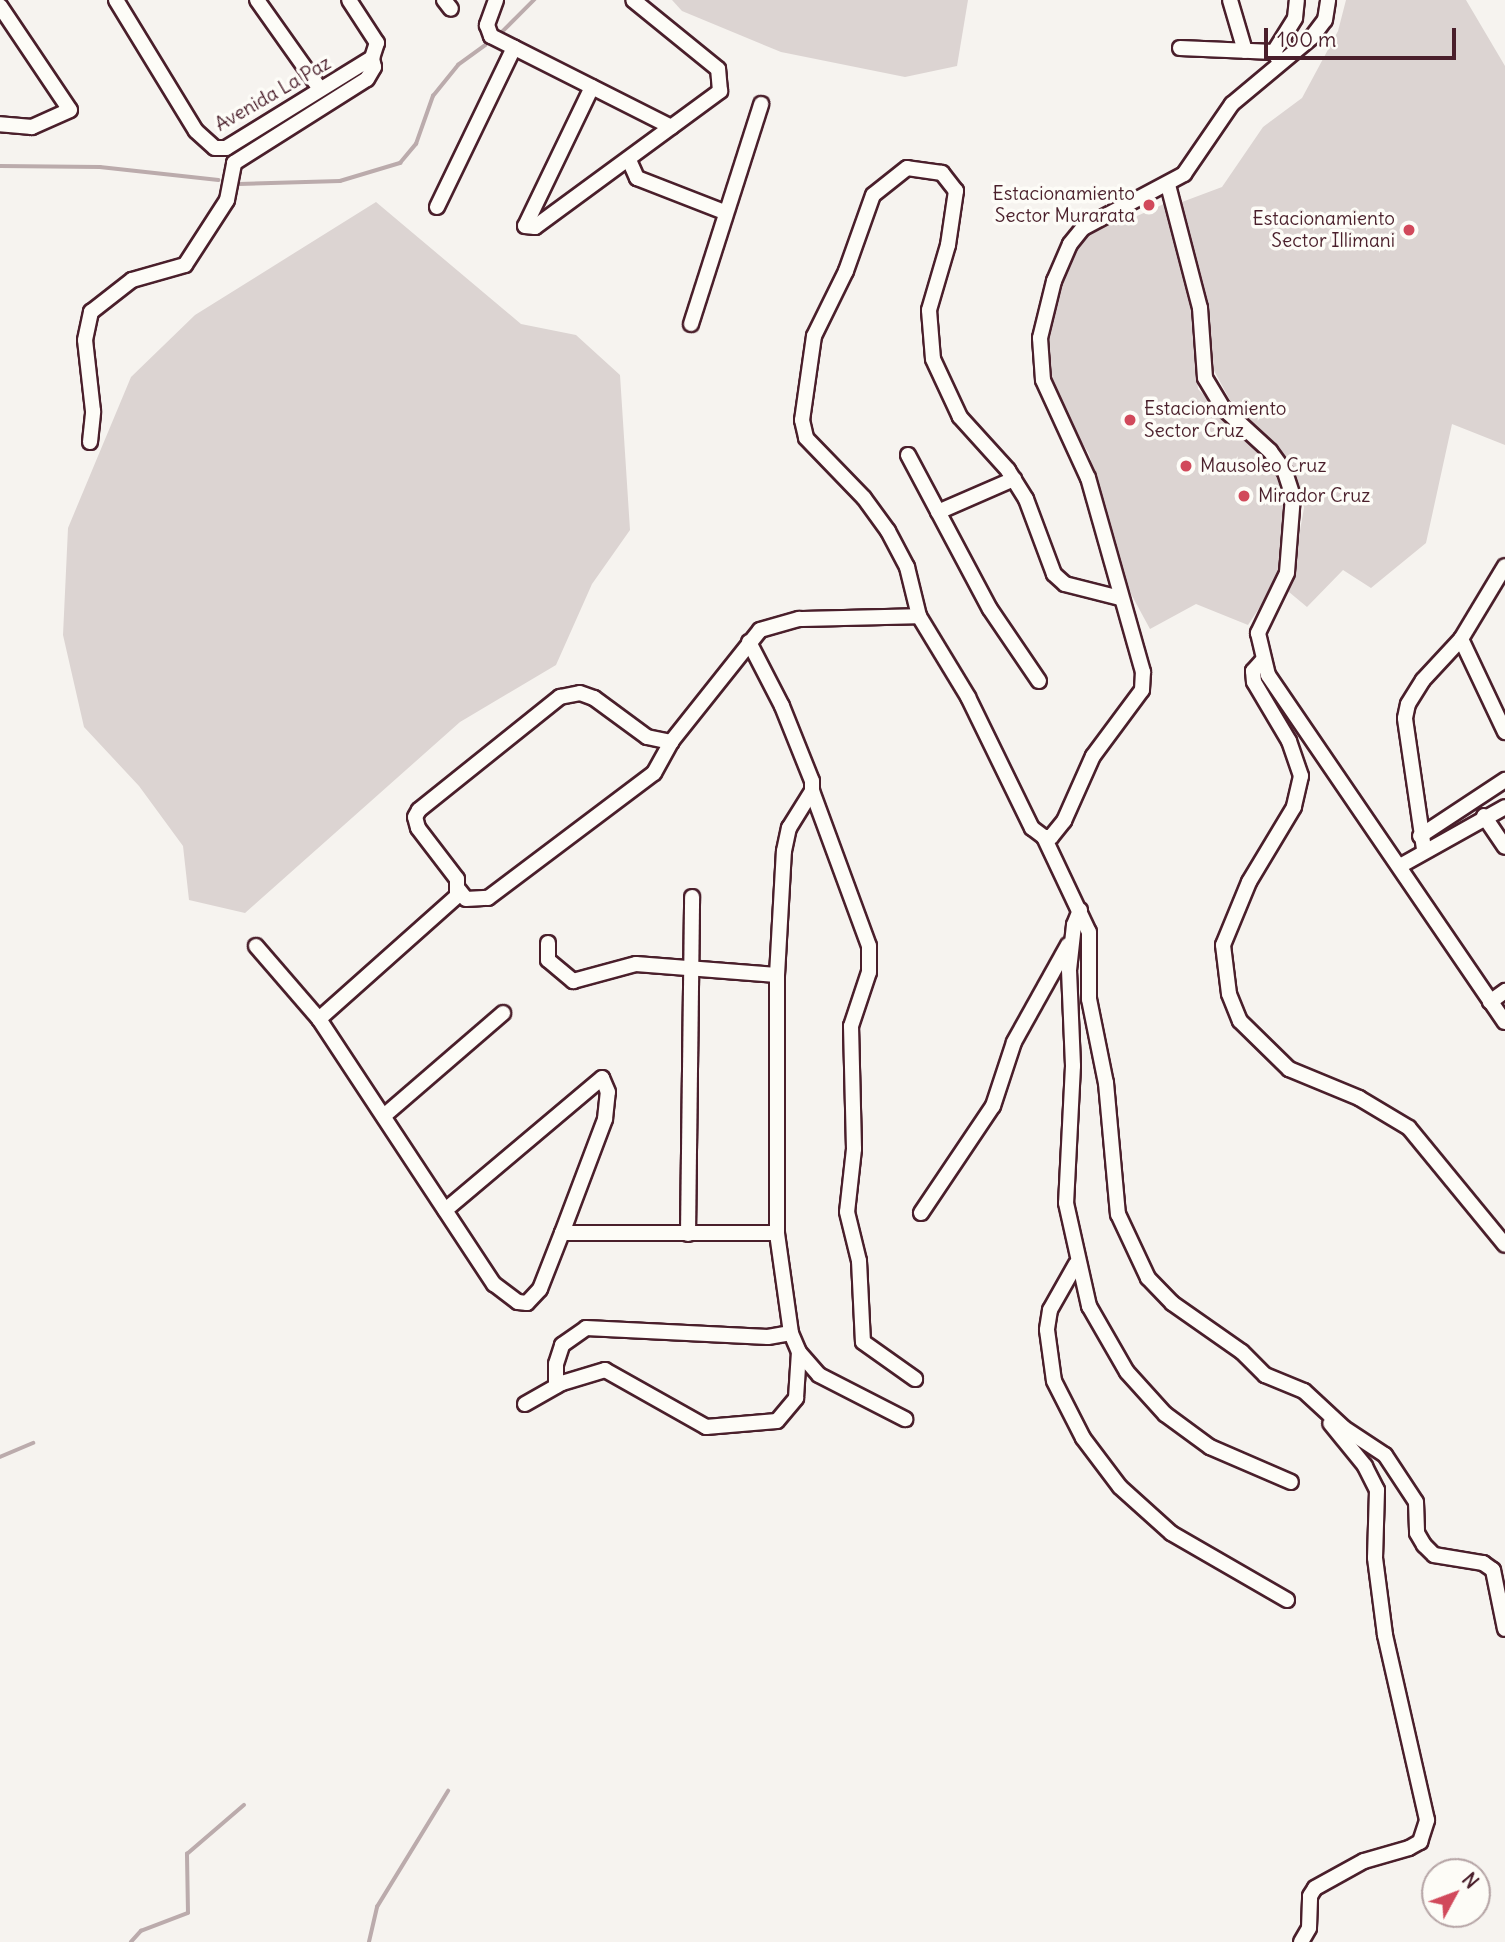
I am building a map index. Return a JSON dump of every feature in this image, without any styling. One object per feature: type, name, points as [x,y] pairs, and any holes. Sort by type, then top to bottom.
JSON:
[{"type":"street","name":"Avenida La Paz","points":[[116,0],[196,131],[215,148],[226,148],[372,58]]},
{"type":"street","points":[[257,0],[320,89]]},
{"type":"street","points":[[90,442],[93,411],[85,340],[91,312],[132,280],[185,265],[227,200],[234,163],[367,79],[374,67],[372,58],[377,43],[349,0]]},
{"type":"street","points":[[496,0],[487,25],[491,36],[671,127]]},
{"type":"street","points":[[592,87],[525,226],[535,228],[720,91],[722,80],[718,69],[633,0]]},
{"type":"street","points":[[1230,0],[1245,51]]},
{"type":"street","points":[[1278,58],[1295,18],[1297,0]]},
{"type":"street","points":[[1044,837],[1057,833],[1093,756],[1142,690],[1136,642],[1120,598],[1088,478],[1043,380],[1040,338],[1062,260],[1083,228],[1168,185],[1184,174],[1232,104],[1278,58],[1325,20],[1328,0]]},
{"type":"street","points":[[0,6],[70,110],[32,127],[0,124]]},
{"type":"street","points":[[437,206],[514,48]]},
{"type":"street","points":[[1180,48],[1245,51],[1278,58]]},
{"type":"street","points":[[691,324],[724,212],[761,104]]},
{"type":"street","points":[[629,160],[637,178],[724,212]]},
{"type":"street","points":[[1120,598],[1065,584],[1054,574],[1026,499],[1014,479],[960,417],[929,341],[929,310],[952,226],[956,191],[942,173],[906,168],[873,195],[858,228],[845,271],[814,336],[802,420],[806,438],[864,498],[888,531],[907,567],[919,616],[968,697],[1032,828],[1044,837],[1080,909],[1092,947],[1089,999],[1103,1063],[1118,1214],[1128,1243],[1148,1278],[1172,1303],[1242,1352],[1265,1375],[1304,1391],[1344,1428],[1385,1455],[1416,1502],[1417,1533],[1423,1545],[1434,1555],[1483,1563],[1493,1570],[1505,1629]]},
{"type":"street","points":[[1168,185],[1200,308],[1205,378],[1223,408],[1270,451],[1285,472],[1293,496],[1287,573],[1258,633],[1268,675],[1505,1022]]},
{"type":"street","points":[[908,455],[990,608],[1039,681]]},
{"type":"street","points":[[938,512],[1014,479]]},
{"type":"street","points":[[1422,843],[1405,718],[1408,704],[1423,680],[1461,639],[1505,566]]},
{"type":"street","points":[[671,742],[647,737],[594,698],[580,693],[560,697],[415,817],[457,879],[459,890],[466,898],[488,898],[654,773],[671,742],[749,642],[771,624],[799,619],[919,616]]},
{"type":"street","points":[[1461,639],[1505,732]]},
{"type":"street","points":[[749,642],[782,706],[869,946],[869,972],[851,1026],[854,1150],[847,1212],[859,1261],[863,1342],[915,1379]]},
{"type":"street","points":[[1263,660],[1253,671],[1254,682],[1289,741],[1301,776],[1294,807],[1249,882],[1223,945],[1227,987],[1240,1021],[1289,1069],[1359,1098],[1409,1128],[1505,1245]]},
{"type":"street","points":[[1400,866],[1422,843],[1505,780]]},
{"type":"street","points":[[812,791],[789,828],[784,851],[777,975],[777,1233],[791,1333],[799,1352],[819,1375],[905,1419]]},
{"type":"street","points":[[1422,843],[1505,807]]},
{"type":"street","points":[[1484,816],[1505,847]]},
{"type":"street","points":[[319,1019],[449,905],[459,890]]},
{"type":"street","points":[[688,1234],[692,897]]},
{"type":"street","points":[[1080,909],[1071,941],[1068,1005],[1073,1066],[1066,1203],[1076,1264],[1101,1332],[1148,1396],[1210,1447],[1291,1482]]},
{"type":"street","points":[[921,1213],[993,1107],[1014,1042],[1071,941]]},
{"type":"street","points":[[548,943],[548,960],[573,981],[636,964],[777,975]]},
{"type":"street","points":[[257,946],[319,1019],[385,1115],[445,1210],[494,1284],[518,1302],[527,1303],[540,1289],[562,1233],[605,1119],[608,1092],[603,1078],[445,1210]]},
{"type":"street","points":[[1490,1002],[1505,991]]},
{"type":"street","points":[[385,1115],[503,1013]]},
{"type":"street","points":[[562,1233],[777,1233]]},
{"type":"street","points":[[1076,1264],[1050,1310],[1047,1330],[1054,1381],[1083,1438],[1119,1487],[1171,1533],[1287,1600]]},
{"type":"street","points":[[556,1386],[555,1364],[562,1345],[586,1328],[768,1337],[791,1333]]},
{"type":"street","points":[[525,1404],[585,1373],[606,1370],[706,1427],[765,1425],[782,1418],[796,1398],[799,1352]]},
{"type":"street","points":[[1300,1942],[1310,1935],[1310,1896],[1315,1888],[1364,1861],[1409,1849],[1420,1842],[1427,1820],[1385,1635],[1375,1558],[1377,1490],[1365,1466],[1319,1403]]},
{"type":"shaded area","points":[[672,0],[968,0],[957,66],[905,77],[781,52],[682,11]]},
{"type":"shaded area","points":[[1346,0],[1466,0],[1505,66],[1505,445],[1452,424],[1426,543],[1371,588],[1343,570],[1307,607],[1289,592],[1304,508],[1299,484],[1273,443],[1232,404],[1211,365],[1182,202],[1222,187],[1263,127],[1302,98],[1338,31]]},
{"type":"shaded area","points":[[376,202],[521,324],[576,335],[620,375],[630,530],[592,584],[556,665],[460,722],[245,913],[189,900],[183,846],[139,786],[84,727],[63,635],[68,528],[131,377],[195,315]]},
{"type":"shaded area","points":[[1164,204],[1190,298],[1198,389],[1255,446],[1276,473],[1287,501],[1279,578],[1248,625],[1196,604],[1150,629],[1124,581],[1089,454],[1056,399],[1046,364],[1046,335],[1065,265],[1083,233],[1133,206],[1137,216]]},
{"type":"waterway","points":[[503,31],[534,0]]},
{"type":"waterway","points":[[239,184],[340,181],[400,163],[416,144],[433,96],[458,65],[486,45]]},
{"type":"waterway","points":[[0,166],[100,167],[218,180]]},
{"type":"waterway","points":[[0,1457],[33,1443]]},
{"type":"waterway","points":[[369,1942],[377,1907],[448,1791]]},
{"type":"waterway","points":[[131,1942],[141,1931],[188,1913],[187,1854],[244,1805]]},
{"type":"place","name":"Estacionamiento Sector Murarata","points":[[1149,205]]},
{"type":"place","name":"Estacionamiento Sector Illimani","points":[[1409,230]]},
{"type":"place","name":"Estacionamiento Sector Cruz","points":[[1130,420]]},
{"type":"place","name":"Mausoleo Cruz","points":[[1186,466]]},
{"type":"place","name":"Mirador Cruz","points":[[1244,496]]}]
